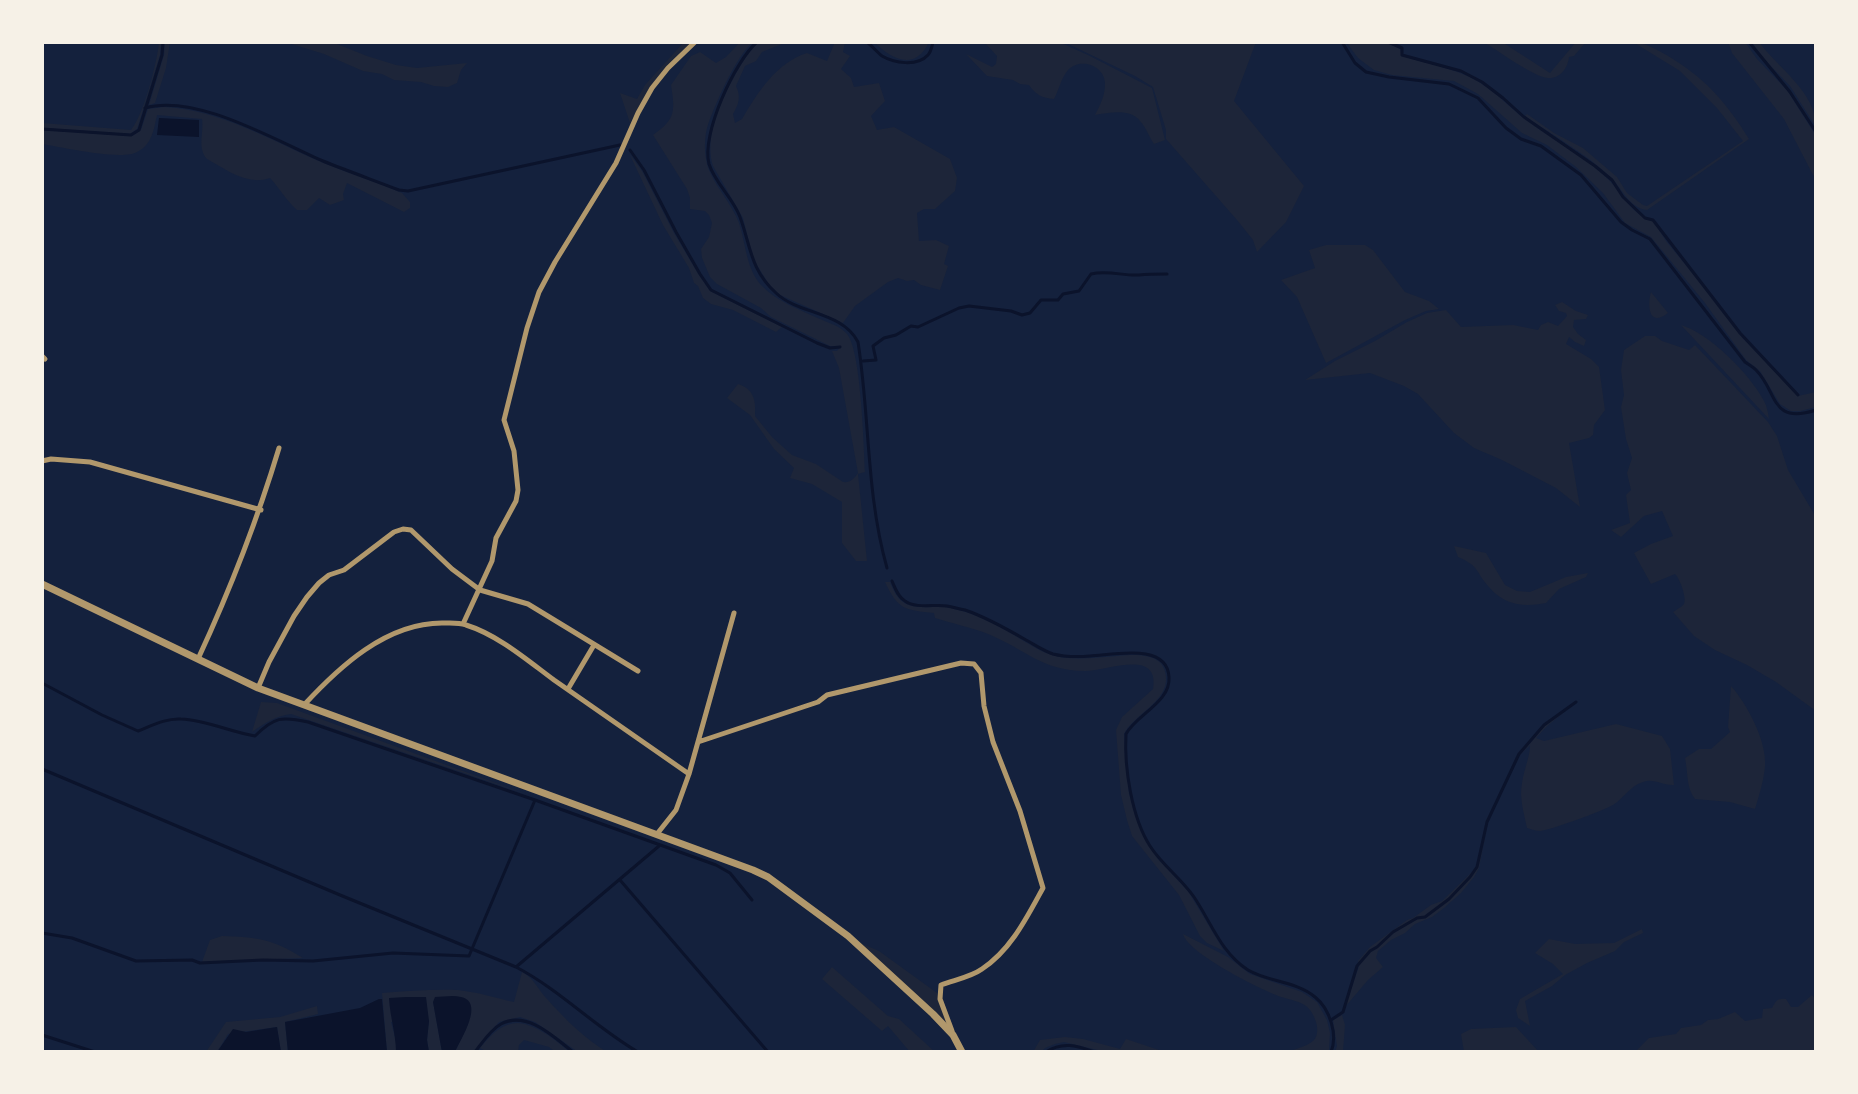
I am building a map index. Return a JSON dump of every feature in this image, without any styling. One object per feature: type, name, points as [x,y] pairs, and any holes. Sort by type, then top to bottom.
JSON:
[{"type":"street","points":[[463,624],[492,561],[496,538],[516,501],[518,490],[514,451],[504,420],[539,292],[616,163],[652,88],[695,42]]},
{"type":"street","points":[[198,659],[261,510],[279,448]]},
{"type":"street","points":[[42,461],[90,462],[261,510]]},
{"type":"street","points":[[258,688],[269,662],[307,597],[329,575],[344,570],[394,532],[403,529],[411,530],[452,569],[480,590],[528,604],[638,671]]},
{"type":"street","points":[[42,584],[258,688],[768,877],[848,936],[953,1035]]},
{"type":"street","points":[[657,834],[676,810],[689,774],[734,613]]},
{"type":"street","points":[[303,705],[325,682],[366,649],[386,638],[409,627],[435,623],[463,624],[486,634],[689,774]]},
{"type":"street","points":[[568,689],[594,645]]},
{"type":"street","points":[[698,742],[818,702],[827,695],[961,663],[974,664],[981,673],[984,706],[993,742],[1020,811],[1043,888],[1004,951],[981,971],[941,985],[940,999],[962,1052]]},
{"type":"shaded area","points":[[159,42],[160,55],[137,129],[130,134],[42,128],[42,123],[131,130],[149,88]]},
{"type":"shaded area","points":[[165,42],[170,42],[166,68],[155,103],[149,105],[164,55]]},
{"type":"shaded area","points":[[285,42],[332,42],[396,65],[417,68],[467,63],[457,83],[448,87],[434,86],[363,71]]},
{"type":"shaded area","points":[[684,42],[692,42],[642,101],[630,123],[620,93],[637,99],[645,85]]},
{"type":"shaded area","points":[[740,42],[753,42],[733,70],[710,119],[705,143],[707,165],[736,216],[750,264],[762,286],[775,297],[841,329],[852,343],[863,422],[865,472],[858,474],[867,561],[856,561],[842,543],[842,502],[812,484],[790,478],[794,468],[774,449],[750,415],[727,398],[738,384],[748,389],[754,400],[755,416],[772,437],[792,455],[816,464],[843,482],[850,481],[858,473],[839,368],[832,351],[837,351],[841,346],[830,346],[771,317],[710,277],[701,249],[709,237],[712,223],[709,215],[705,211],[690,209],[687,189],[653,135],[670,119],[673,108],[671,85],[691,56],[700,52],[716,63]]},
{"type":"shaded area","points":[[759,42],[787,42],[762,52],[756,61],[745,66],[736,86],[739,97],[733,114],[735,123],[742,119],[761,89],[786,64],[807,53],[827,61],[835,42],[845,42],[843,52],[850,56],[841,69],[851,78],[854,87],[879,83],[885,101],[871,116],[877,130],[894,127],[950,159],[957,178],[955,191],[935,209],[917,213],[919,241],[936,240],[949,246],[944,264],[948,266],[940,290],[914,280],[898,278],[855,306],[843,323],[780,295],[770,286],[753,259],[743,218],[713,166],[710,152],[713,127],[725,94],[745,58]]},
{"type":"shaded area","points":[[874,42],[929,42],[917,57],[903,60]]},
{"type":"shaded area","points":[[984,42],[1059,42],[1152,88],[1165,140],[1154,144],[1142,123],[1131,114],[1095,115],[1105,84],[1097,68],[1085,64],[1073,66],[1066,73],[1054,99],[1046,98],[1029,85],[987,76],[966,54],[992,67],[996,64],[997,56]]},
{"type":"shaded area","points":[[1064,42],[1256,42],[1234,101],[1304,186],[1286,222],[1257,252],[1253,240],[1237,220],[1166,139],[1153,87]]},
{"type":"shaded area","points":[[1346,42],[1386,42],[1400,49],[1402,56],[1473,79],[1535,127],[1590,163],[1634,210],[1653,220],[1740,335],[1798,396],[1816,392],[1816,407],[1791,411],[1780,404],[1760,371],[1746,360],[1651,237],[1625,223],[1603,193],[1576,167],[1547,145],[1522,133],[1478,94],[1454,81],[1392,75],[1374,70],[1358,58]]},
{"type":"shaded area","points":[[1483,42],[1502,42],[1550,73],[1576,42],[1586,42],[1574,56],[1569,57],[1563,72],[1548,78]]},
{"type":"shaded area","points":[[1633,42],[1661,52],[1701,79],[1749,139],[1647,210],[1635,206],[1611,178],[1591,161],[1525,116],[1527,114],[1583,148],[1617,177],[1627,193],[1647,206],[1743,141],[1717,108],[1680,71]]},
{"type":"shaded area","points":[[1728,42],[1745,42],[1787,90],[1816,136],[1816,178],[1784,119],[1732,53]]},
{"type":"shaded area","points":[[1752,42],[1759,42],[1795,81],[1810,103],[1816,127],[1790,86]]},
{"type":"shaded area","points":[[148,109],[185,109],[245,127],[321,162],[402,193],[410,202],[410,208],[404,212],[347,183],[344,200],[330,205],[319,198],[307,210],[297,210],[270,178],[245,178],[207,159],[202,145],[202,119],[157,115],[149,141],[142,149],[129,154],[105,154],[42,144],[42,130],[132,136],[141,130]]},
{"type":"shaded area","points":[[159,118],[199,120],[199,137],[157,135]]},
{"type":"shaded area","points":[[629,153],[710,291],[782,327],[776,332],[703,298],[663,225]]},
{"type":"shaded area","points":[[1326,245],[1365,245],[1373,250],[1405,292],[1429,301],[1439,309],[1405,320],[1326,363],[1297,297],[1281,280],[1315,268],[1309,250]]},
{"type":"shaded area","points":[[1651,292],[1668,313],[1662,317],[1653,317],[1651,313]]},
{"type":"shaded area","points":[[1562,302],[1588,315],[1586,319],[1574,320],[1573,327],[1586,340],[1584,346],[1569,337],[1566,344],[1599,367],[1605,410],[1594,425],[1593,435],[1569,443],[1580,507],[1556,488],[1474,448],[1454,433],[1418,394],[1404,386],[1370,373],[1305,380],[1427,313],[1446,310],[1461,327],[1513,325],[1538,330],[1548,322],[1558,326],[1567,316],[1555,305]]},
{"type":"shaded area","points":[[1681,325],[1704,336],[1739,367],[1758,390],[1769,419]]},
{"type":"shaded area","points":[[1645,336],[1655,336],[1689,350],[1695,345],[1768,422],[1777,436],[1788,470],[1816,517],[1816,711],[1776,682],[1694,636],[1673,612],[1685,601],[1675,574],[1651,584],[1634,553],[1673,536],[1662,511],[1644,516],[1621,537],[1611,530],[1630,523],[1626,495],[1631,490],[1627,473],[1632,458],[1621,407],[1624,350]]},
{"type":"shaded area","points":[[1454,546],[1486,553],[1505,585],[1517,591],[1530,592],[1566,577],[1588,573],[1586,577],[1559,589],[1546,603],[1515,604],[1495,593],[1474,567],[1458,557]]},
{"type":"shaded area","points":[[885,582],[890,582],[898,598],[907,604],[945,607],[969,613],[1052,655],[1077,658],[1142,655],[1151,657],[1164,667],[1166,677],[1162,694],[1124,734],[1129,794],[1144,837],[1157,858],[1188,891],[1224,951],[1200,936],[1179,895],[1132,836],[1127,820],[1121,795],[1116,730],[1122,717],[1153,689],[1153,676],[1148,669],[1140,665],[1085,671],[1057,667],[988,634],[935,618],[934,613],[904,607],[894,598]]},
{"type":"shaded area","points":[[1731,686],[1749,713],[1763,745],[1764,771],[1755,809],[1730,802],[1695,799],[1689,785],[1685,758],[1699,749],[1711,749],[1730,732]]},
{"type":"shaded area","points":[[1580,699],[1536,738],[1544,741],[1616,724],[1662,736],[1670,749],[1674,785],[1643,782],[1608,808],[1554,828],[1534,830],[1527,828],[1521,794],[1530,745],[1519,756],[1488,822],[1479,868],[1474,877],[1444,908],[1415,924],[1378,951],[1376,958],[1383,967],[1345,1007],[1358,961],[1370,947],[1407,920],[1442,901],[1473,871],[1478,863],[1486,820],[1518,753],[1544,724]]},
{"type":"shaded area","points":[[261,702],[277,703],[534,797],[291,714],[275,718],[252,732]]},
{"type":"shaded area","points":[[1642,929],[1643,933],[1624,942],[1615,951],[1565,975],[1525,1001],[1530,1026],[1518,1018],[1516,1010],[1520,999],[1563,974],[1535,953],[1549,939],[1575,944],[1614,943]]},
{"type":"shaded area","points":[[1183,934],[1228,957],[1250,974],[1302,992],[1317,1002],[1327,1020],[1329,1050],[1285,1052],[1314,1040],[1316,1022],[1309,1009],[1224,969],[1197,950]]},
{"type":"shaded area","points":[[222,936],[264,940],[303,958],[202,962],[210,940]]},
{"type":"shaded area","points":[[858,942],[879,951],[937,993],[949,1028],[886,966]]},
{"type":"shaded area","points":[[832,967],[888,1016],[899,1019],[935,1052],[910,1052],[888,1026],[882,1031],[822,979]]},
{"type":"shaded area","points":[[522,972],[576,1028],[607,1052],[578,1052],[535,1022],[520,1017],[499,1022],[473,1052],[455,1052],[468,1024],[433,1002],[442,1052],[429,1052],[429,1021],[391,1022],[396,1052],[387,1052],[382,993],[458,990],[514,1002]]},
{"type":"shaded area","points":[[1812,995],[1816,1000],[1816,1052],[1635,1052],[1649,1038],[1676,1034],[1681,1028],[1701,1025],[1735,1012],[1745,1021],[1762,1018],[1763,1009],[1772,1008],[1779,1000],[1786,999],[1791,1007],[1798,1007]]},
{"type":"shaded area","points":[[426,997],[429,1052],[396,1052],[389,998]]},
{"type":"shaded area","points":[[435,997],[461,997],[468,1000],[471,1006],[469,1022],[455,1052],[442,1052],[433,1002]]},
{"type":"shaded area","points":[[382,999],[387,1052],[288,1052],[285,1022],[360,1008]]},
{"type":"shaded area","points":[[317,1006],[318,1014],[285,1022],[288,1052],[281,1052],[277,1027],[228,1034],[217,1052],[206,1052],[226,1022],[280,1017]]},
{"type":"shaded area","points":[[1342,1015],[1345,1025],[1343,1052],[1335,1052],[1333,1020]]},
{"type":"shaded area","points":[[518,1023],[539,1030],[570,1052],[555,1052],[549,1047],[524,1040],[518,1052],[487,1052],[480,1048],[501,1028]]},
{"type":"shaded area","points":[[277,1027],[281,1052],[217,1052],[233,1029],[246,1032]]},
{"type":"shaded area","points":[[1516,1027],[1539,1052],[1464,1052],[1461,1034],[1471,1029]]},
{"type":"shaded area","points":[[1065,1037],[1120,1049],[1126,1039],[1159,1050],[1178,1052],[1106,1052],[1064,1042],[1041,1052],[1033,1052],[1040,1040]]},
{"type":"waterway","points":[[42,129],[131,135],[139,130],[162,55],[163,42]]},
{"type":"waterway","points":[[757,42],[739,65],[722,99],[710,135],[709,164],[737,210],[752,257],[767,284],[796,306],[842,324],[858,342],[875,512],[887,568]]},
{"type":"waterway","points":[[867,42],[882,56],[905,63],[923,59],[930,52],[933,42]]},
{"type":"waterway","points":[[1342,42],[1355,63],[1366,72],[1449,84],[1478,98],[1506,128],[1521,139],[1541,146],[1581,175],[1621,222],[1650,239],[1745,362],[1763,379],[1777,404],[1790,413],[1816,410]]},
{"type":"waterway","points":[[1388,42],[1402,48],[1402,55],[1461,71],[1482,82],[1524,117],[1612,180],[1623,197],[1645,218],[1653,220],[1740,333],[1798,395]]},
{"type":"waterway","points":[[1749,42],[1790,92],[1816,132]]},
{"type":"waterway","points":[[145,108],[165,105],[211,113],[236,121],[323,161],[408,191],[620,145]]},
{"type":"waterway","points":[[630,150],[711,290],[817,343],[830,348],[840,347]]},
{"type":"waterway","points":[[863,361],[876,360],[873,346],[884,338],[911,326],[918,327],[959,308],[969,306],[1022,315],[1030,313],[1041,300],[1058,300],[1063,294],[1079,291],[1091,274],[1167,274]]},
{"type":"waterway","points":[[892,581],[900,597],[909,603],[965,610],[1053,654],[1076,657],[1137,653],[1159,659],[1166,666],[1169,677],[1165,694],[1126,734],[1130,792],[1138,821],[1155,853],[1194,897],[1224,946],[1239,963],[1256,974],[1299,988],[1320,1002],[1333,1030],[1331,1052]]},
{"type":"waterway","points":[[42,683],[138,731],[164,721],[181,719],[255,736],[279,720],[308,722],[716,865],[730,873],[752,900]]},
{"type":"waterway","points":[[1331,1020],[1343,1012],[1357,966],[1370,951],[1393,932],[1417,918],[1425,917],[1449,899],[1470,877],[1477,867],[1487,822],[1519,754],[1544,725],[1576,702]]},
{"type":"waterway","points":[[42,769],[516,967],[548,986],[638,1052]]},
{"type":"waterway","points":[[42,933],[72,938],[136,961],[313,961],[393,953],[469,956],[535,800]]},
{"type":"waterway","points":[[516,967],[659,846]]},
{"type":"waterway","points":[[620,880],[768,1052]]},
{"type":"waterway","points":[[475,1052],[501,1024],[521,1020],[540,1027],[573,1052]]},
{"type":"waterway","points":[[42,1035],[95,1052]]},
{"type":"waterway","points":[[1046,1052],[1064,1046],[1095,1052]]}]
